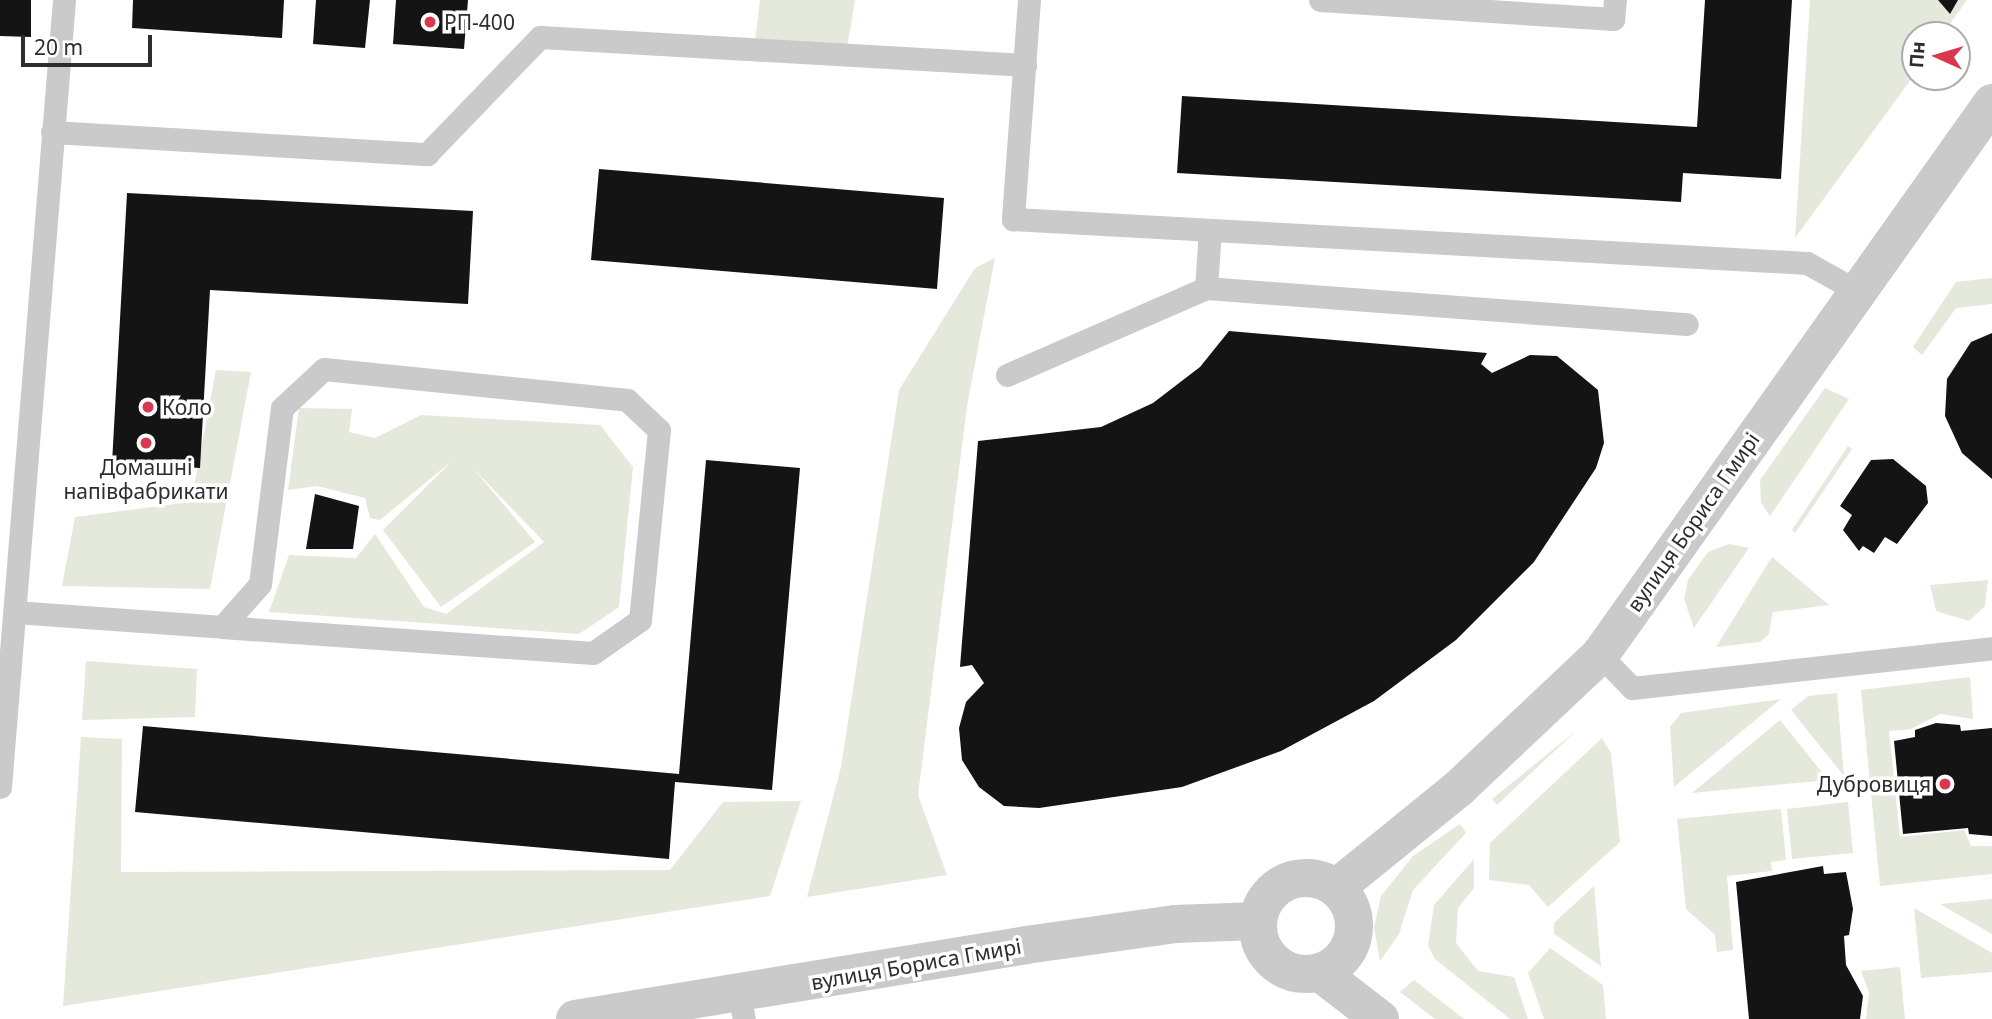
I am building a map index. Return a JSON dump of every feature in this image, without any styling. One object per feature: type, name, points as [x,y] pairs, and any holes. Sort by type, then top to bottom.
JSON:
[{"type":"street","name":"вулиця Бориса Гмирі","points":[[1336,888],[1459,788],[1600,654],[1992,103]]},
{"type":"street","points":[[1309,878],[1336,888],[1354,928],[1343,956],[1320,972],[1303,975],[1275,963],[1258,936],[1258,921],[1269,894],[1288,882],[1309,878]]},
{"type":"street","name":"вулиця Бориса Гмирі","points":[[575,1019],[741,1007],[1026,945],[1175,925],[1258,921]]},
{"type":"street","points":[[1320,972],[1380,1019]]},
{"type":"lane","points":[[0,787],[64,0]]},
{"type":"lane","points":[[1029,0],[1013,219],[1807,263],[1857,291]]},
{"type":"lane","points":[[1320,0],[1613,19],[1615,0]]},
{"type":"lane","points":[[52,132],[427,154],[540,37],[1025,65]]},
{"type":"lane","points":[[1206,288],[1210,230]]},
{"type":"lane","points":[[1007,375],[1206,288],[1687,324]]},
{"type":"lane","points":[[15,612],[222,628],[593,653],[640,620],[659,430],[627,400],[324,369],[282,408],[260,584],[222,628]]},
{"type":"lane","points":[[1600,654],[1632,688],[1992,648]]},
{"type":"shaded area","points":[[760,0],[855,0],[847,48],[755,41]]},
{"type":"shaded area","points":[[1810,0],[1967,0],[1952,21],[1901,21],[1903,91],[1795,238]]},
{"type":"shaded area","points":[[995,258],[967,406],[918,795],[947,875],[807,897],[841,767],[899,390],[975,268]]},
{"type":"shaded area","points":[[1992,278],[1992,304],[1956,308],[1922,355],[1913,347],[1956,282]]},
{"type":"shaded area","points":[[216,370],[251,372],[210,589],[62,586],[75,517],[191,502]]},
{"type":"shaded area","points":[[1825,388],[1849,399],[1770,516],[1761,503],[1760,480]]},
{"type":"shaded area","points":[[299,408],[352,409],[349,432],[375,438],[421,415],[600,425],[633,467],[619,607],[579,634],[269,612],[289,555],[356,558],[375,534],[424,607],[446,614],[544,542],[473,468],[535,542],[441,607],[383,530],[452,461],[380,520],[370,518],[365,498],[317,486],[288,490]]},
{"type":"shaded area","points":[[1848,446],[1852,449],[1795,533],[1792,530]]},
{"type":"shaded area","points":[[1729,544],[1749,548],[1694,628],[1684,599],[1688,580],[1708,552]]},
{"type":"shaded area","points":[[1772,557],[1829,605],[1773,612],[1769,634],[1760,642],[1716,647]]},
{"type":"shaded area","points":[[1988,580],[1985,606],[1969,621],[1936,611],[1930,585]]},
{"type":"shaded area","points":[[86,661],[197,669],[195,717],[82,720]]},
{"type":"shaded area","points":[[1970,677],[1973,719],[1940,714],[1911,729],[1889,731],[1900,837],[1964,830],[1971,846],[1992,846],[1992,874],[1880,886],[1861,690]]},
{"type":"shaded area","points":[[1837,693],[1844,776],[1791,710],[1808,696]]},
{"type":"shaded area","points":[[1781,699],[1674,787],[1670,727],[1681,713]]},
{"type":"shaded area","points":[[1780,720],[1828,780],[1692,793]]},
{"type":"shaded area","points":[[1576,731],[1497,805],[1492,799]]},
{"type":"shaded area","points":[[81,737],[122,739],[121,872],[670,870],[723,802],[801,801],[770,896],[63,1006]]},
{"type":"shaded area","points":[[1602,738],[1611,753],[1620,842],[1548,907],[1529,885],[1489,880],[1490,843]]},
{"type":"shaded area","points":[[1848,802],[1853,853],[1792,859],[1787,809]]},
{"type":"shaded area","points":[[1781,809],[1786,860],[1771,862],[1772,871],[1727,876],[1733,950],[1717,952],[1715,935],[1686,909],[1677,819]]},
{"type":"shaded area","points":[[1460,824],[1466,833],[1413,890],[1399,934],[1380,961],[1374,928],[1381,896],[1413,856]]},
{"type":"shaded area","points":[[1474,859],[1474,888],[1458,908],[1456,943],[1478,971],[1514,977],[1528,1019],[1510,1019],[1435,959],[1428,946],[1434,905]]},
{"type":"shaded area","points":[[1594,886],[1601,966],[1554,934],[1554,923]]},
{"type":"shaded area","points":[[1992,899],[1992,934],[1940,904]]},
{"type":"shaded area","points":[[1914,908],[1992,953],[1992,972],[1921,978]]},
{"type":"shaded area","points":[[1550,948],[1603,985],[1606,1019],[1544,1019],[1528,973]]},
{"type":"shaded area","points":[[1900,967],[1905,1019],[1866,1019],[1869,993],[1861,971]]},
{"type":"shaded area","points":[[1414,980],[1464,1019],[1435,1019],[1400,992]]},
{"type":"building","points":[[0,0],[31,0],[31,37],[0,36]]},
{"type":"building","points":[[133,0],[284,0],[282,38],[132,28]]},
{"type":"building","points":[[316,0],[370,0],[365,48],[313,44]]},
{"type":"building","name":"РП-400","points":[[396,0],[468,0],[464,49],[393,44]]},
{"type":"building","points":[[1705,0],[1792,0],[1781,179],[1683,173],[1681,202],[1177,173],[1182,96],[1697,127]]},
{"type":"building","points":[[1938,0],[1958,0],[1950,14]]},
{"type":"building","points":[[599,169],[944,198],[937,289],[591,260]]},
{"type":"building","points":[[127,193],[473,211],[468,304],[210,290],[200,468],[112,463]]},
{"type":"building","points":[[1229,331],[1487,353],[1481,364],[1492,373],[1530,355],[1557,356],[1598,390],[1604,443],[1596,468],[1534,562],[1456,640],[1374,701],[1281,751],[1182,787],[1039,808],[1004,806],[979,787],[962,760],[959,728],[966,702],[984,683],[972,665],[960,667],[978,441],[1101,427],[1153,403],[1200,367]]},
{"type":"building","points":[[1992,333],[1992,479],[1962,453],[1945,416],[1947,379],[1971,342]]},
{"type":"building","points":[[1893,459],[1926,486],[1928,503],[1897,544],[1885,537],[1874,553],[1863,546],[1859,551],[1843,530],[1852,515],[1840,506],[1871,460]]},
{"type":"building","points":[[706,460],[800,468],[772,790],[675,782],[669,859],[135,812],[143,726],[679,774]]},
{"type":"building","points":[[315,494],[359,506],[353,549],[306,549]]},
{"type":"building","name":"Дубровиця","points":[[1936,723],[1960,725],[1961,731],[1992,728],[1992,836],[1969,834],[1968,828],[1903,834],[1894,741],[1915,737],[1915,730]]},
{"type":"building","points":[[1823,866],[1824,874],[1846,872],[1853,909],[1849,935],[1844,936],[1846,965],[1863,996],[1860,1019],[1749,1019],[1736,882]]},
{"type":"place","name":"РП-400","points":[[430,22]]},
{"type":"place","name":"Коло","points":[[148,407]]},
{"type":"place","name":"Домашні напівфабрикати","points":[[146,443]]},
{"type":"place","name":"Дубровиця","points":[[1945,784]]}]
